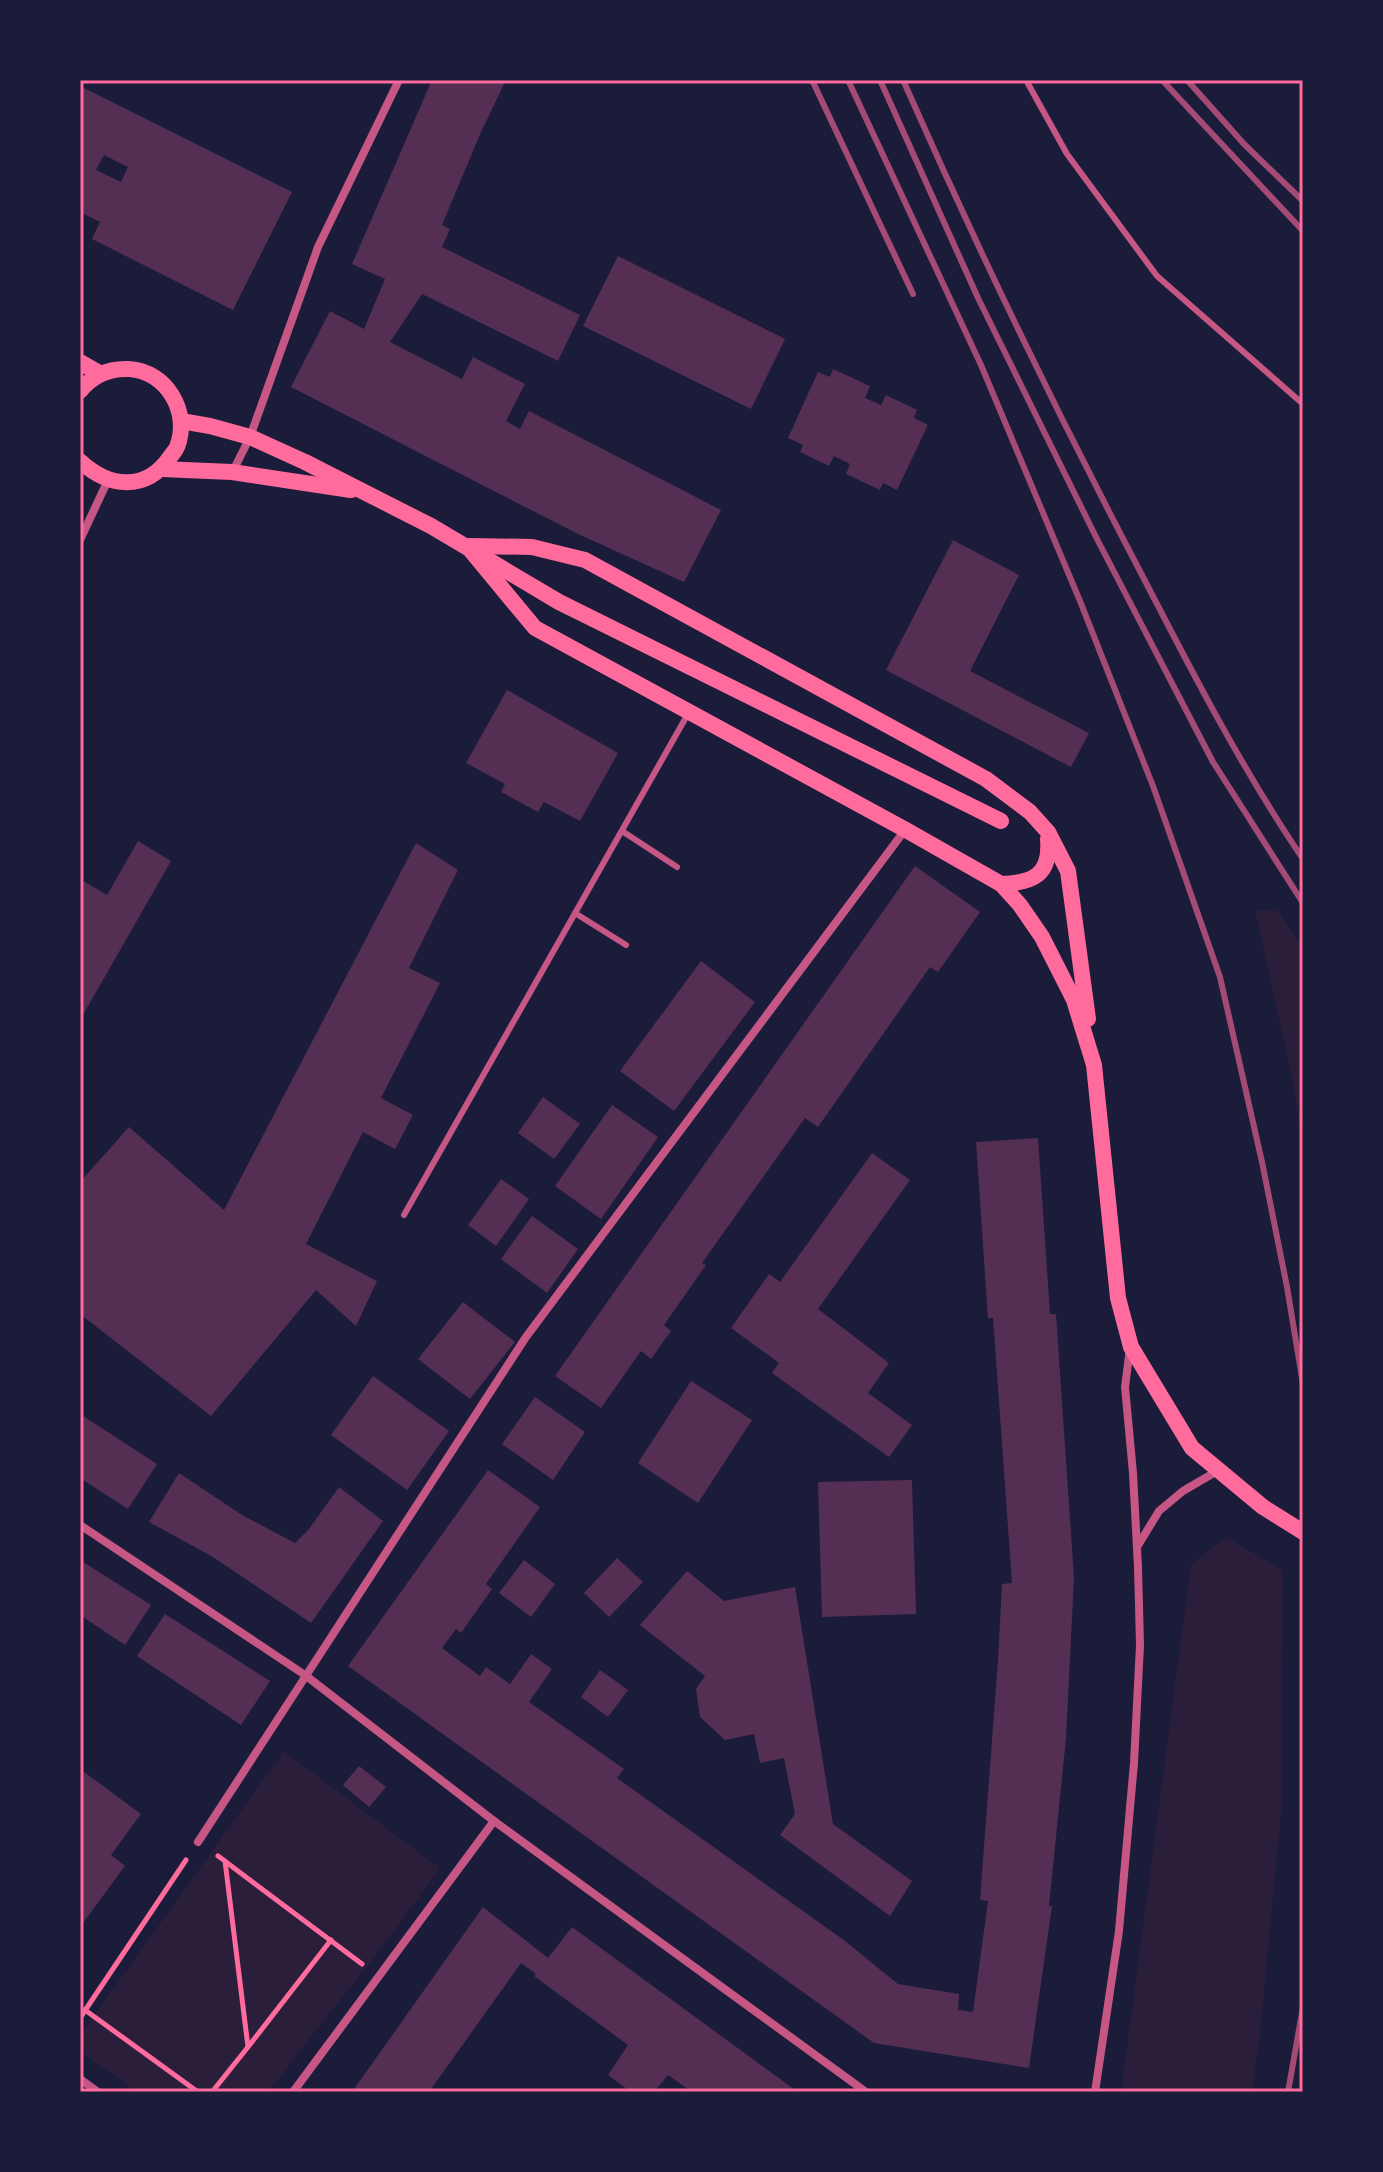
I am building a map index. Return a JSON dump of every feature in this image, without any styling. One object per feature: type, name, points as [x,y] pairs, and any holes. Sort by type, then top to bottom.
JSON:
[{"type":"main road","points":[[80,362],[101,374]]},
{"type":"main road","points":[[80,391],[101,374],[118,369],[136,370],[153,376],[167,388],[177,403],[181,421],[177,447],[162,469],[150,477],[122,483],[108,480],[80,461]]},
{"type":"main road","points":[[181,421],[250,437],[365,493],[467,546],[559,602],[1001,821]]},
{"type":"main road","points":[[162,469],[232,472],[365,493]]},
{"type":"main road","points":[[467,546],[535,628],[1001,884],[1042,937],[1074,1000],[1094,1065]]},
{"type":"main road","points":[[467,546],[532,547],[585,560],[986,779],[1030,812],[1048,832],[1068,871],[1094,1065],[1118,1298],[1131,1347],[1192,1448],[1263,1507],[1303,1532]]},
{"type":"main road","points":[[1001,884],[1022,884],[1035,878],[1049,854],[1048,832]]},
{"type":"street","points":[[232,472],[250,437],[318,247],[399,80]]},
{"type":"street","points":[[80,540],[108,480]]},
{"type":"street","points":[[198,1842],[526,1337],[906,830]]},
{"type":"street","points":[[1095,2092],[1119,1931],[1134,1763],[1140,1645],[1137,1547],[1125,1387],[1131,1347]]},
{"type":"street","points":[[1137,1547],[1159,1511],[1183,1491],[1219,1470]]},
{"type":"street","points":[[80,1525],[305,1675],[494,1821],[866,2092]]},
{"type":"street","points":[[293,2092],[494,1821]]},
{"type":"street","points":[[80,2079],[98,2092]]},
{"type":"lane","points":[[1026,80],[1067,154],[1157,276],[1303,404]]},
{"type":"lane","points":[[404,1215],[689,712]]},
{"type":"lane","points":[[622,831],[677,867]]},
{"type":"lane","points":[[575,913],[626,945]]},
{"type":"path","points":[[80,2018],[198,1842],[379,1977]]},
{"type":"path","points":[[225,1861],[248,2047]]},
{"type":"path","points":[[212,2092],[331,1940]]},
{"type":"path","points":[[85,2010],[198,2092]]},
{"type":"shaded area","points":[[1255,910],[1278,911],[1303,949],[1303,1149],[1292,1078]]},
{"type":"shaded area","points":[[1226,1537],[1283,1570],[1281,1813],[1252,2092],[1121,2092],[1191,1564]]},
{"type":"shaded area","points":[[284,1751],[440,1868],[268,2092],[137,2092],[80,2051],[80,2035]]},
{"type":"building","points":[[432,80],[506,80],[442,225],[450,229],[442,247],[580,315],[558,361],[422,294],[390,342],[462,379],[473,357],[525,384],[506,421],[520,429],[529,411],[721,510],[684,582],[578,534],[291,387],[330,311],[364,329],[385,279],[352,264]]},
{"type":"building","points":[[80,86],[292,192],[233,310],[92,239],[100,222],[80,212]],"holes":[[[104,155],[128,167],[121,182],[96,170]]]},
{"type":"building","points":[[618,256],[785,339],[751,409],[583,326]]},
{"type":"building","points":[[833,369],[870,386],[865,398],[881,405],[886,395],[917,410],[914,418],[928,425],[897,490],[883,483],[880,490],[846,474],[850,464],[834,456],[829,466],[800,452],[803,445],[788,438],[818,372],[830,377]]},
{"type":"building","points":[[953,540],[1019,575],[970,671],[1089,733],[1071,767],[886,670]]},
{"type":"building","points":[[507,690],[618,753],[580,821],[544,802],[538,812],[501,792],[505,784],[466,763]]},
{"type":"building","points":[[138,841],[171,861],[80,1020],[80,879],[107,895]]},
{"type":"building","points":[[416,843],[458,870],[409,968],[440,983],[381,1098],[413,1115],[395,1149],[363,1132],[306,1244],[377,1281],[356,1326],[316,1290],[211,1416],[80,1314],[80,1182],[129,1127],[224,1210]]},
{"type":"building","points":[[915,866],[980,912],[938,972],[930,967],[818,1127],[805,1118],[702,1263],[706,1265],[664,1325],[671,1331],[651,1359],[641,1351],[601,1408],[555,1376]]},
{"type":"building","points":[[701,961],[755,1002],[674,1111],[620,1071]]},
{"type":"building","points":[[543,1097],[580,1124],[554,1159],[518,1133]]},
{"type":"building","points":[[612,1105],[658,1137],[601,1219],[555,1186]]},
{"type":"building","points":[[1038,1138],[1050,1314],[1056,1314],[1074,1578],[1066,1738],[1049,1906],[1052,1906],[1029,2068],[874,2043],[348,1666],[488,1470],[540,1507],[486,1584],[492,1589],[461,1633],[456,1629],[442,1648],[480,1676],[486,1667],[510,1684],[531,1654],[552,1669],[529,1702],[624,1769],[617,1778],[845,1941],[898,1984],[959,1994],[958,2010],[973,2012],[988,1901],[980,1900],[1002,1584],[1012,1583],[993,1318],[988,1318],[976,1142]]},
{"type":"building","points":[[872,1153],[910,1180],[818,1309],[889,1363],[868,1393],[912,1425],[889,1457],[772,1373],[779,1363],[731,1328],[769,1274],[780,1282]]},
{"type":"building","points":[[501,1179],[529,1199],[496,1246],[468,1225]]},
{"type":"building","points":[[532,1216],[578,1249],[547,1293],[501,1259]]},
{"type":"building","points":[[463,1302],[515,1342],[470,1399],[418,1359]]},
{"type":"building","points":[[373,1376],[449,1431],[407,1490],[331,1435]]},
{"type":"building","points":[[691,1381],[752,1420],[698,1503],[638,1463]]},
{"type":"building","points":[[535,1397],[585,1432],[553,1480],[502,1444]]},
{"type":"building","points":[[80,1414],[157,1464],[128,1509],[80,1478]]},
{"type":"building","points":[[179,1473],[242,1515],[295,1543],[339,1487],[383,1521],[311,1623],[213,1557],[149,1522]]},
{"type":"building","points":[[912,1480],[916,1614],[822,1617],[818,1482]]},
{"type":"building","points":[[617,1558],[643,1582],[609,1617],[584,1593]]},
{"type":"building","points":[[80,1560],[151,1605],[125,1645],[80,1615]]},
{"type":"building","points":[[524,1560],[555,1584],[531,1617],[499,1593]]},
{"type":"building","points":[[687,1571],[724,1601],[795,1587],[833,1824],[912,1881],[890,1916],[780,1835],[795,1814],[784,1758],[760,1763],[754,1734],[725,1740],[700,1717],[696,1689],[705,1676],[640,1625]]},
{"type":"building","points":[[165,1614],[270,1681],[241,1725],[137,1656]]},
{"type":"building","points":[[600,1670],[628,1690],[608,1717],[581,1697]]},
{"type":"building","points":[[359,1766],[386,1787],[369,1807],[343,1785]]},
{"type":"building","points":[[80,1769],[141,1814],[111,1855],[125,1866],[80,1927]]},
{"type":"building","points":[[483,1907],[548,1958],[572,1927],[798,2092],[692,2092],[668,2075],[654,2092],[631,2092],[608,2075],[628,2045],[534,1976],[536,1974],[521,1963],[429,2092],[352,2092]]},
{"type":"railway","points":[[812,80],[913,294]]},
{"type":"railway","points":[[848,80],[981,365],[1080,601],[1153,786],[1220,977],[1262,1162],[1303,1384]]},
{"type":"railway","points":[[880,80],[978,298],[1097,539],[1213,762],[1303,903]]},
{"type":"railway","points":[[903,80],[989,268],[1110,514],[1218,720],[1303,859]]},
{"type":"railway","points":[[1162,80],[1303,231]]},
{"type":"railway","points":[[1187,80],[1244,144],[1303,201]]},
{"type":"railway","points":[[1288,2092],[1303,2007]]}]
